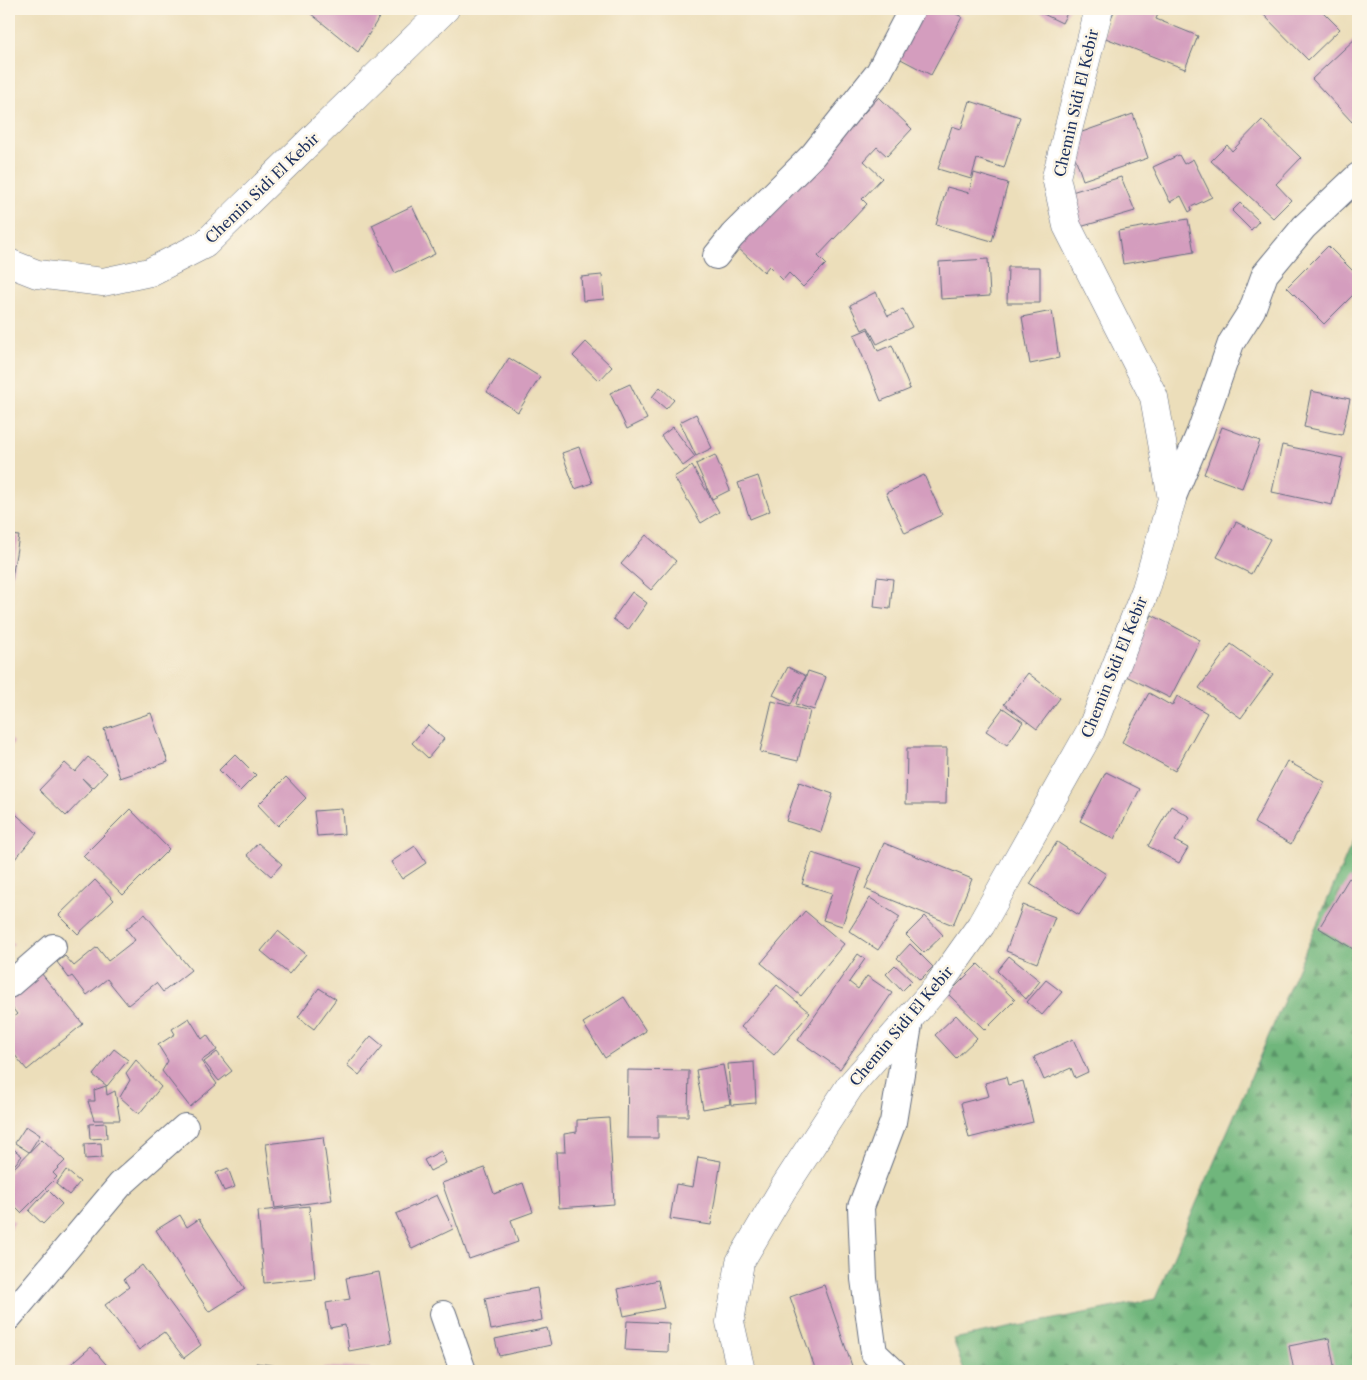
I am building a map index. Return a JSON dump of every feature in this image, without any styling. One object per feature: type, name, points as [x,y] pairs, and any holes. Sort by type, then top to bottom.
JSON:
[{"type":"street","name":"Chemin Sidi El Kebir","points":[[9,263],[37,274],[103,282],[150,272],[205,244],[445,9]]},
{"type":"street","points":[[716,256],[732,236],[813,155],[880,72],[912,9]]},
{"type":"street","name":"Chemin Sidi El Kebir","points":[[741,1371],[730,1322],[740,1262],[783,1189],[850,1086],[937,987],[981,925],[1092,730],[1146,589],[1172,499],[1154,397],[1067,226],[1056,177],[1099,9]]},
{"type":"street","points":[[1172,499],[1200,432],[1231,343],[1252,310],[1265,274],[1304,227],[1358,176]]},
{"type":"street","points":[[9,985],[54,947]]},
{"type":"street","points":[[893,1371],[874,1353],[864,1279],[861,1208],[893,1122],[910,1019]]},
{"type":"street","points":[[9,1317],[120,1186],[185,1127]]},
{"type":"street","points":[[443,1314],[463,1371]]},
{"type":"green space","points":[[1358,829],[1358,1371],[964,1371],[953,1339],[1155,1299]]},
{"type":"building","points":[[305,9],[370,9],[380,16],[358,52]]},
{"type":"building","points":[[920,9],[947,9],[962,17],[931,75],[895,56]]},
{"type":"building","points":[[1033,9],[1069,9],[1062,23]]},
{"type":"building","points":[[1115,9],[1160,9],[1156,19],[1198,36],[1185,69],[1103,37]]},
{"type":"building","points":[[1258,9],[1320,9],[1340,29],[1308,60]]},
{"type":"building","points":[[1358,36],[1358,126],[1312,79]]},
{"type":"building","points":[[879,97],[912,129],[887,156],[877,147],[864,161],[882,178],[862,199],[867,204],[818,256],[826,264],[803,287],[789,273],[783,280],[769,266],[764,272],[737,247]]},
{"type":"building","points":[[970,101],[1020,117],[1004,168],[977,159],[971,179],[938,169],[952,126],[961,129]]},
{"type":"building","points":[[1133,114],[1148,158],[1083,180],[1068,137]]},
{"type":"building","points":[[1262,120],[1301,158],[1276,184],[1291,200],[1273,218],[1211,161],[1227,145],[1232,151]]},
{"type":"building","points":[[1179,155],[1184,164],[1193,159],[1212,197],[1191,207],[1192,210],[1189,212],[1181,196],[1170,202],[1153,167]]},
{"type":"building","points":[[974,173],[1008,183],[992,241],[936,225],[947,187],[969,193]]},
{"type":"building","points":[[1121,177],[1135,211],[1073,229],[1065,194]]},
{"type":"building","points":[[1240,203],[1259,221],[1251,230],[1232,211]]},
{"type":"building","points":[[412,206],[435,254],[395,273],[372,225]]},
{"type":"building","points":[[1188,219],[1194,252],[1123,264],[1118,231]]},
{"type":"building","points":[[1328,246],[1358,276],[1358,290],[1324,324],[1287,287]]},
{"type":"building","points":[[988,259],[990,296],[941,299],[939,262]]},
{"type":"building","points":[[1008,267],[1040,267],[1040,303],[1007,303]]},
{"type":"building","points":[[602,275],[604,299],[583,301],[581,277]]},
{"type":"building","points":[[876,292],[888,316],[903,309],[912,327],[877,344],[868,327],[862,330],[850,305]]},
{"type":"building","points":[[1052,311],[1059,358],[1030,364],[1022,317]]},
{"type":"building","points":[[868,329],[878,351],[892,345],[910,389],[881,401],[854,335]]},
{"type":"building","points":[[586,342],[612,367],[599,381],[573,356]]},
{"type":"building","points":[[509,358],[540,377],[518,412],[487,392]]},
{"type":"building","points":[[630,384],[647,419],[627,429],[610,393]]},
{"type":"building","points":[[660,387],[674,400],[666,409],[652,397]]},
{"type":"building","points":[[1311,391],[1350,399],[1342,435],[1304,427]]},
{"type":"building","points":[[696,414],[712,448],[696,456],[680,422]]},
{"type":"building","points":[[673,427],[695,457],[683,466],[661,436]]},
{"type":"building","points":[[1222,427],[1260,441],[1242,488],[1204,474]]},
{"type":"building","points":[[1282,445],[1343,458],[1332,505],[1272,492]]},
{"type":"building","points":[[579,447],[592,483],[575,489],[562,453]]},
{"type":"building","points":[[715,455],[730,490],[712,499],[696,464]]},
{"type":"building","points":[[692,466],[719,512],[701,523],[674,477]]},
{"type":"building","points":[[924,475],[942,515],[905,533],[886,493]]},
{"type":"building","points":[[758,476],[770,511],[750,519],[738,483]]},
{"type":"building","points":[[1236,522],[1270,539],[1251,574],[1217,557]]},
{"type":"building","points":[[9,535],[19,536],[10,590],[9,590]]},
{"type":"building","points":[[646,535],[676,561],[651,590],[621,564]]},
{"type":"building","points":[[877,577],[893,579],[890,609],[874,607]]},
{"type":"building","points":[[632,592],[647,603],[628,630],[613,619]]},
{"type":"building","points":[[1152,615],[1200,640],[1170,698],[1122,674]]},
{"type":"building","points":[[1231,644],[1273,674],[1241,718],[1199,688]]},
{"type":"building","points":[[788,667],[806,676],[791,704],[773,695]]},
{"type":"building","points":[[808,671],[826,677],[814,710],[796,704]]},
{"type":"building","points":[[1028,673],[1060,698],[1037,729],[1004,704]]},
{"type":"building","points":[[1149,693],[1172,706],[1177,696],[1207,713],[1175,771],[1122,742]]},
{"type":"building","points":[[772,701],[810,711],[798,761],[760,752]]},
{"type":"building","points":[[1003,708],[1023,722],[1007,745],[986,731]]},
{"type":"building","points":[[151,713],[168,762],[120,778],[104,729]]},
{"type":"building","points":[[428,725],[444,739],[428,758],[412,743]]},
{"type":"building","points":[[9,737],[14,742],[9,749]]},
{"type":"building","points":[[907,748],[947,748],[946,804],[906,804]]},
{"type":"building","points":[[235,754],[256,775],[240,791],[219,770]]},
{"type":"building","points":[[88,757],[107,773],[93,788],[82,778],[92,789],[66,816],[39,790],[65,763],[75,772]]},
{"type":"building","points":[[1287,761],[1325,782],[1291,844],[1254,823]]},
{"type":"building","points":[[1106,772],[1140,789],[1114,839],[1080,821]]},
{"type":"building","points":[[286,777],[306,798],[278,826],[258,805]]},
{"type":"building","points":[[799,782],[833,794],[821,832],[786,821]]},
{"type":"building","points":[[1171,806],[1190,817],[1175,841],[1188,848],[1179,863],[1148,846]]},
{"type":"building","points":[[9,808],[37,833],[14,860],[9,856]]},
{"type":"building","points":[[130,809],[169,849],[123,895],[83,856]]},
{"type":"building","points":[[342,809],[344,834],[317,836],[314,811]]},
{"type":"building","points":[[1057,842],[1106,874],[1079,915],[1030,884]]},
{"type":"building","points":[[258,843],[282,864],[271,876],[247,855]]},
{"type":"building","points":[[884,843],[972,879],[953,925],[865,889]]},
{"type":"building","points":[[415,846],[426,863],[402,879],[391,862]]},
{"type":"building","points":[[812,853],[861,869],[842,926],[823,920],[832,893],[802,884]]},
{"type":"building","points":[[1349,878],[1358,884],[1358,952],[1319,928]]},
{"type":"building","points":[[95,880],[114,900],[78,934],[59,915]]},
{"type":"building","points":[[870,898],[900,917],[878,950],[849,931]]},
{"type":"building","points":[[1023,905],[1055,917],[1037,963],[1006,951]]},
{"type":"building","points":[[805,911],[844,944],[801,996],[761,963]]},
{"type":"building","points":[[145,914],[191,970],[163,992],[156,983],[128,1005],[107,979],[87,995],[72,976],[69,978],[57,962],[65,956],[74,966],[97,947],[108,961],[135,940],[126,929]]},
{"type":"building","points":[[925,916],[943,935],[924,953],[906,935]]},
{"type":"building","points":[[278,931],[306,954],[289,974],[261,951]]},
{"type":"building","points":[[9,938],[14,944],[9,948]]},
{"type":"building","points":[[910,944],[933,967],[920,980],[897,958]]},
{"type":"building","points":[[858,954],[865,959],[849,982],[858,989],[867,976],[892,993],[840,1069],[798,1040]]},
{"type":"building","points":[[1009,956],[1040,981],[1026,999],[997,971]]},
{"type":"building","points":[[978,964],[1015,1000],[985,1030],[948,994]]},
{"type":"building","points":[[895,965],[912,981],[902,991],[886,974]]},
{"type":"building","points":[[41,973],[83,1024],[27,1070],[9,1048],[9,1021],[17,1014],[9,1004],[9,1000]]},
{"type":"building","points":[[1046,980],[1062,992],[1042,1015],[1027,1002]]},
{"type":"building","points":[[777,985],[810,1013],[774,1055],[741,1027]]},
{"type":"building","points":[[319,988],[336,999],[314,1029],[298,1017]]},
{"type":"building","points":[[624,997],[646,1031],[605,1058],[583,1023]]},
{"type":"building","points":[[956,1015],[977,1038],[956,1058],[935,1035]]},
{"type":"building","points":[[189,1018],[202,1039],[207,1035],[217,1050],[201,1061],[217,1084],[190,1107],[162,1071],[168,1061],[158,1045],[175,1034],[172,1029]]},
{"type":"building","points":[[371,1036],[383,1046],[359,1075],[347,1065]]},
{"type":"building","points":[[1073,1039],[1088,1072],[1075,1078],[1071,1068],[1044,1080],[1034,1057]]},
{"type":"building","points":[[114,1049],[128,1060],[107,1086],[93,1075]]},
{"type":"building","points":[[217,1052],[232,1071],[219,1081],[204,1062]]},
{"type":"building","points":[[136,1060],[161,1087],[139,1114],[120,1097],[130,1080],[126,1073]]},
{"type":"building","points":[[754,1062],[756,1103],[731,1105],[728,1064]]},
{"type":"building","points":[[723,1065],[730,1104],[703,1109],[696,1070]]},
{"type":"building","points":[[628,1070],[689,1071],[688,1116],[658,1116],[658,1138],[627,1138]]},
{"type":"building","points":[[1006,1077],[1008,1085],[1023,1081],[1033,1122],[969,1138],[961,1103],[989,1096],[985,1083]]},
{"type":"building","points":[[106,1086],[107,1095],[115,1091],[120,1120],[94,1120],[88,1101],[95,1101],[94,1090]]},
{"type":"building","points":[[609,1118],[614,1204],[559,1208],[556,1152],[565,1152],[564,1134],[577,1132],[577,1120]]},
{"type":"building","points":[[106,1123],[107,1138],[90,1139],[89,1124]]},
{"type":"building","points":[[26,1126],[40,1135],[29,1152],[15,1143]]},
{"type":"building","points":[[323,1137],[332,1200],[275,1208],[266,1144]]},
{"type":"building","points":[[42,1139],[65,1161],[53,1173],[57,1177],[21,1213],[9,1201],[9,1173]]},
{"type":"building","points":[[101,1143],[102,1158],[85,1159],[84,1144]]},
{"type":"building","points":[[11,1147],[22,1156],[9,1171],[9,1150]]},
{"type":"building","points":[[441,1151],[446,1163],[430,1171],[424,1160]]},
{"type":"building","points":[[698,1157],[721,1161],[711,1225],[670,1219],[676,1184],[693,1187]]},
{"type":"building","points":[[228,1168],[235,1187],[224,1191],[216,1173]]},
{"type":"building","points":[[485,1168],[494,1194],[523,1183],[533,1212],[511,1220],[518,1242],[469,1259],[442,1183]]},
{"type":"building","points":[[66,1170],[80,1182],[69,1195],[56,1184]]},
{"type":"building","points":[[48,1190],[62,1204],[43,1224],[29,1211]]},
{"type":"building","points":[[437,1195],[453,1229],[412,1249],[396,1214]]},
{"type":"building","points":[[309,1206],[315,1278],[264,1283],[258,1211]]},
{"type":"building","points":[[180,1215],[187,1227],[199,1219],[245,1289],[209,1312],[156,1230]]},
{"type":"building","points":[[9,1218],[15,1222],[9,1230]]},
{"type":"building","points":[[142,1265],[201,1345],[184,1358],[164,1332],[139,1350],[105,1305],[129,1287],[124,1279]]},
{"type":"building","points":[[379,1272],[392,1343],[349,1351],[345,1325],[330,1328],[326,1303],[350,1299],[346,1278]]},
{"type":"building","points":[[658,1280],[664,1308],[624,1316],[618,1289]]},
{"type":"building","points":[[824,1285],[852,1366],[837,1371],[816,1371],[790,1297]]},
{"type":"building","points":[[537,1288],[542,1320],[491,1330],[485,1298]]},
{"type":"building","points":[[627,1321],[669,1323],[668,1352],[625,1350]]},
{"type":"building","points":[[547,1328],[551,1345],[499,1356],[495,1339]]},
{"type":"building","points":[[1329,1338],[1335,1371],[1294,1371],[1289,1346]]},
{"type":"building","points":[[91,1347],[112,1371],[63,1371]]},
{"type":"building","points":[[256,1363],[308,1370],[308,1371],[255,1371]]},
{"type":"building","points":[[323,1367],[371,1368],[371,1371],[323,1371]]}]
